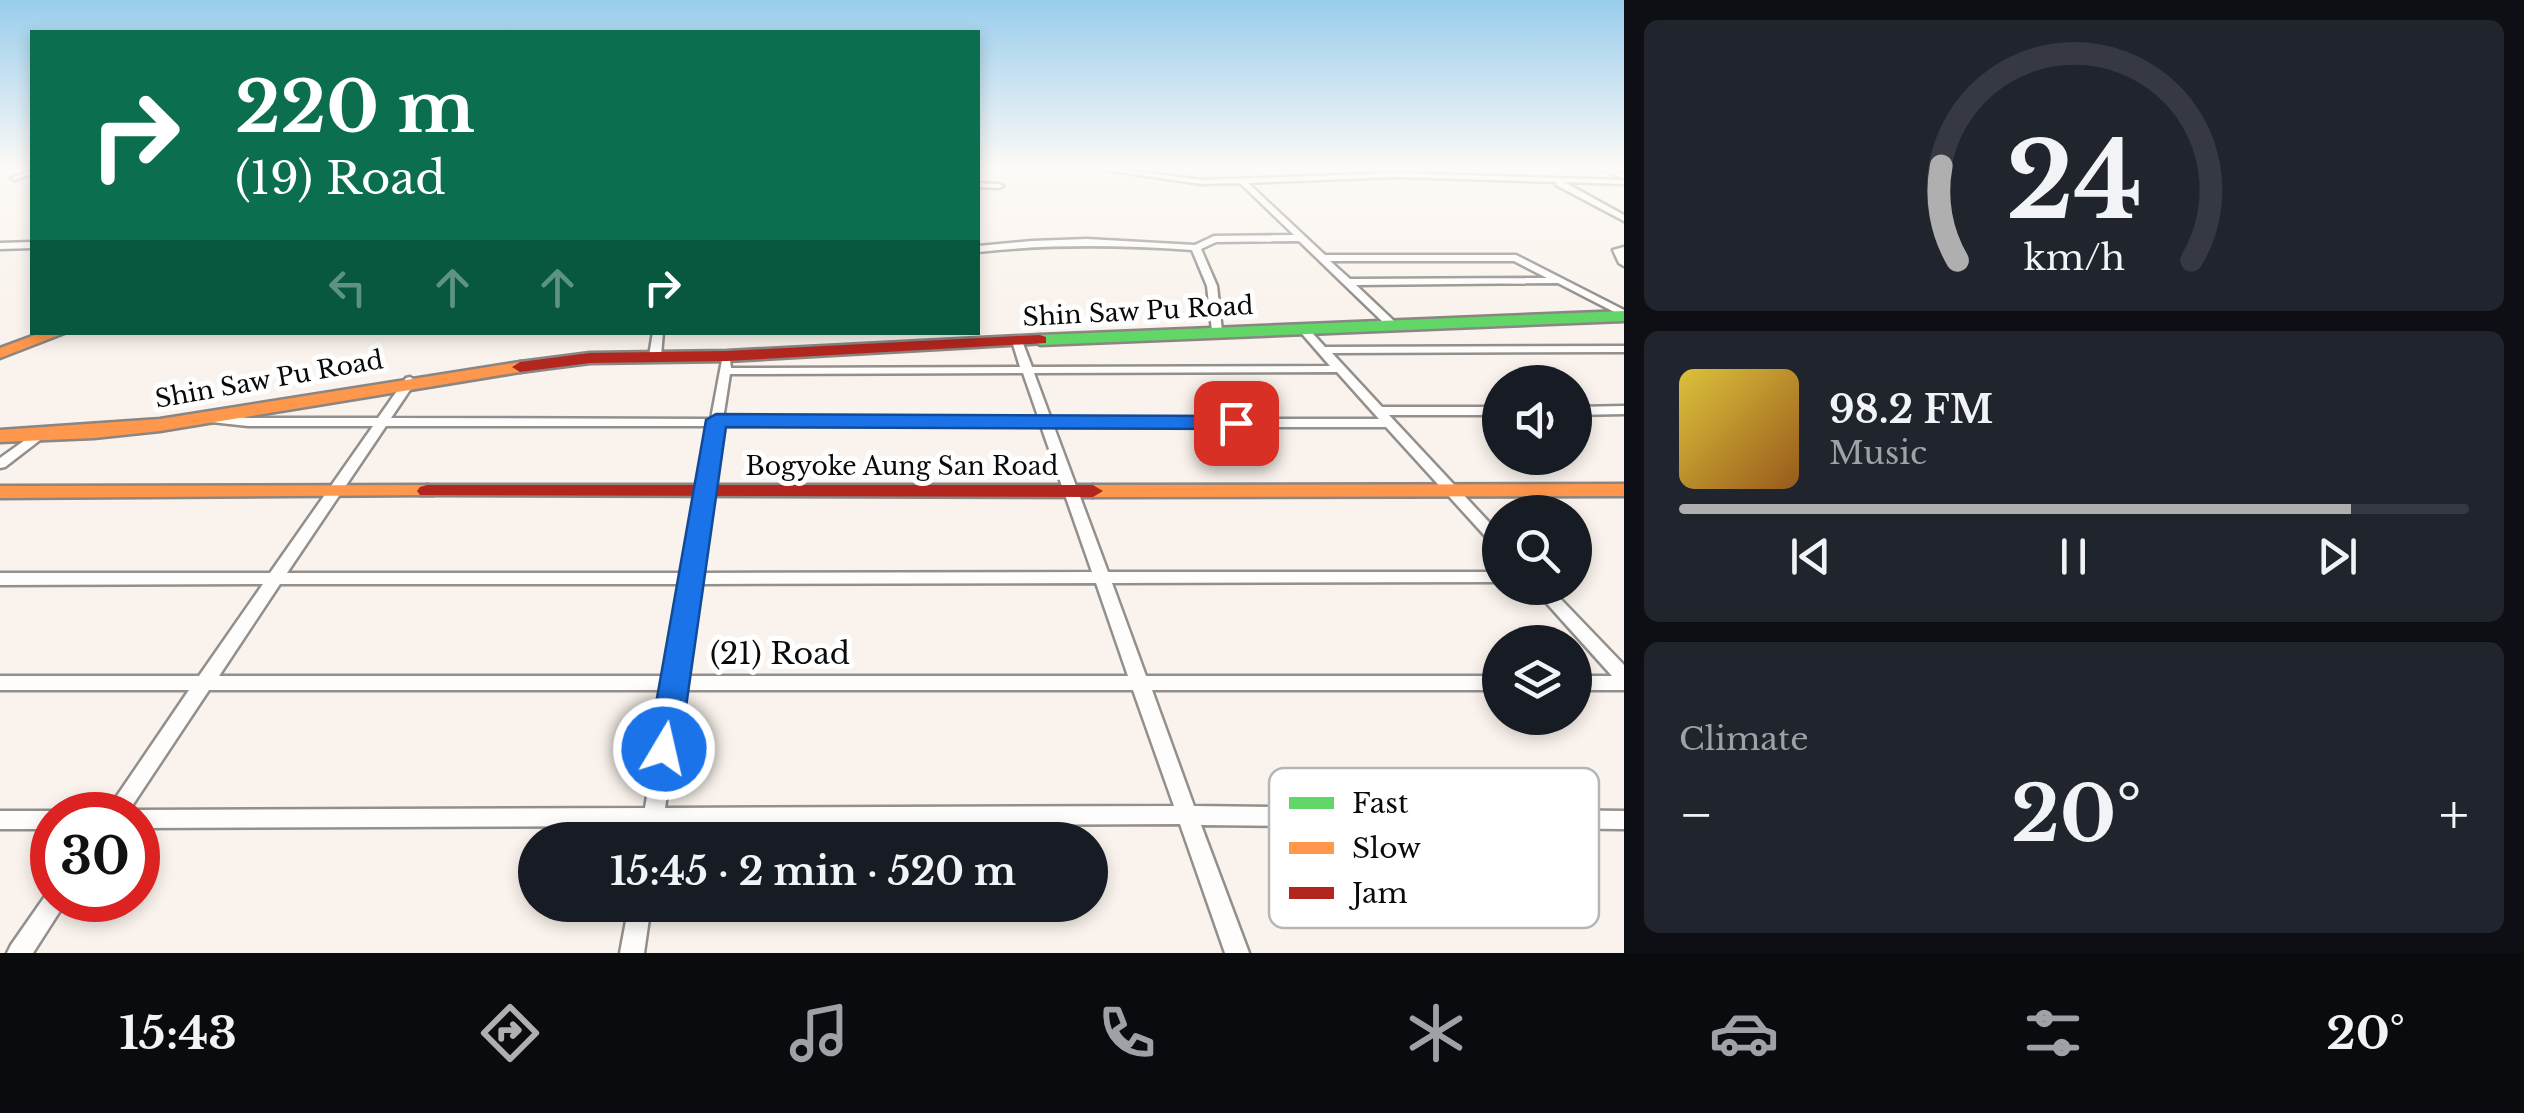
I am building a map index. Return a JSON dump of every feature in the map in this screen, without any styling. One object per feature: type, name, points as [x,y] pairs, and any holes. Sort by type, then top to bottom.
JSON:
[{"type":"street","points":[[1274,211],[1390,323]]},
{"type":"street","points":[[980,250],[1020,242],[1196,248],[1214,238],[1301,238]]},
{"type":"street","points":[[0,246],[30,245]]},
{"type":"street","points":[[1196,248],[1212,286],[1217,331]]},
{"type":"street","points":[[1621,250],[1624,264]]},
{"type":"street","points":[[1322,258],[1516,258],[1624,315]]},
{"type":"street","points":[[1346,282],[1558,281]]},
{"type":"street","name":"Shin Saw Pu Road","points":[[0,436],[106,430],[202,417],[528,364],[655,356],[725,363],[1217,331],[1624,315]]},
{"type":"street","points":[[1302,328],[1482,524]]},
{"type":"street","points":[[0,350],[35,335]]},
{"type":"street","points":[[0,350],[50,335]]},
{"type":"street","points":[[655,356],[658,335]]},
{"type":"street","points":[[1017,342],[1237,953]]},
{"type":"street","points":[[1321,350],[1624,350]]},
{"type":"street","points":[[653,822],[725,363],[1027,369],[1338,369]]},
{"type":"street","points":[[130,792],[410,381]]},
{"type":"street","points":[[1592,410],[1624,410]]},
{"type":"street","points":[[1377,411],[1482,411]]},
{"type":"street","points":[[202,417],[248,422],[1388,423]]},
{"type":"street","points":[[0,464],[39,434]]},
{"type":"street","name":"Bogyoke Aung San Road","points":[[0,492],[1624,490]]},
{"type":"street","points":[[0,579],[1482,576]]},
{"type":"street","points":[[1556,605],[1624,680]]},
{"type":"street","name":"(21) Road","points":[[0,683],[206,680],[1482,684]]},
{"type":"street","points":[[1592,683],[1624,680]]},
{"type":"street","points":[[160,819],[1269,815]]},
{"type":"street","points":[[0,820],[30,820]]},
{"type":"street","points":[[1599,820],[1624,820]]},
{"type":"street","points":[[20,953],[41,922]]},
{"type":"street","points":[[632,953],[637,922]]},
{"type":"traffic: fast","points":[[1040,340],[1624,316]]},
{"type":"traffic: slow","points":[[0,353],[51,335]]},
{"type":"traffic: slow","points":[[0,436],[160,425],[520,367]]},
{"type":"traffic: slow","points":[[1093,491],[1624,490]]},
{"type":"traffic: slow","points":[[0,492],[427,491]]},
{"type":"traffic: jam","points":[[520,367],[590,358],[727,356],[1040,340]]},
{"type":"traffic: jam","points":[[427,491],[1093,491]]},
{"type":"route","points":[[664,749],[716,420],[1236,423]]}]
